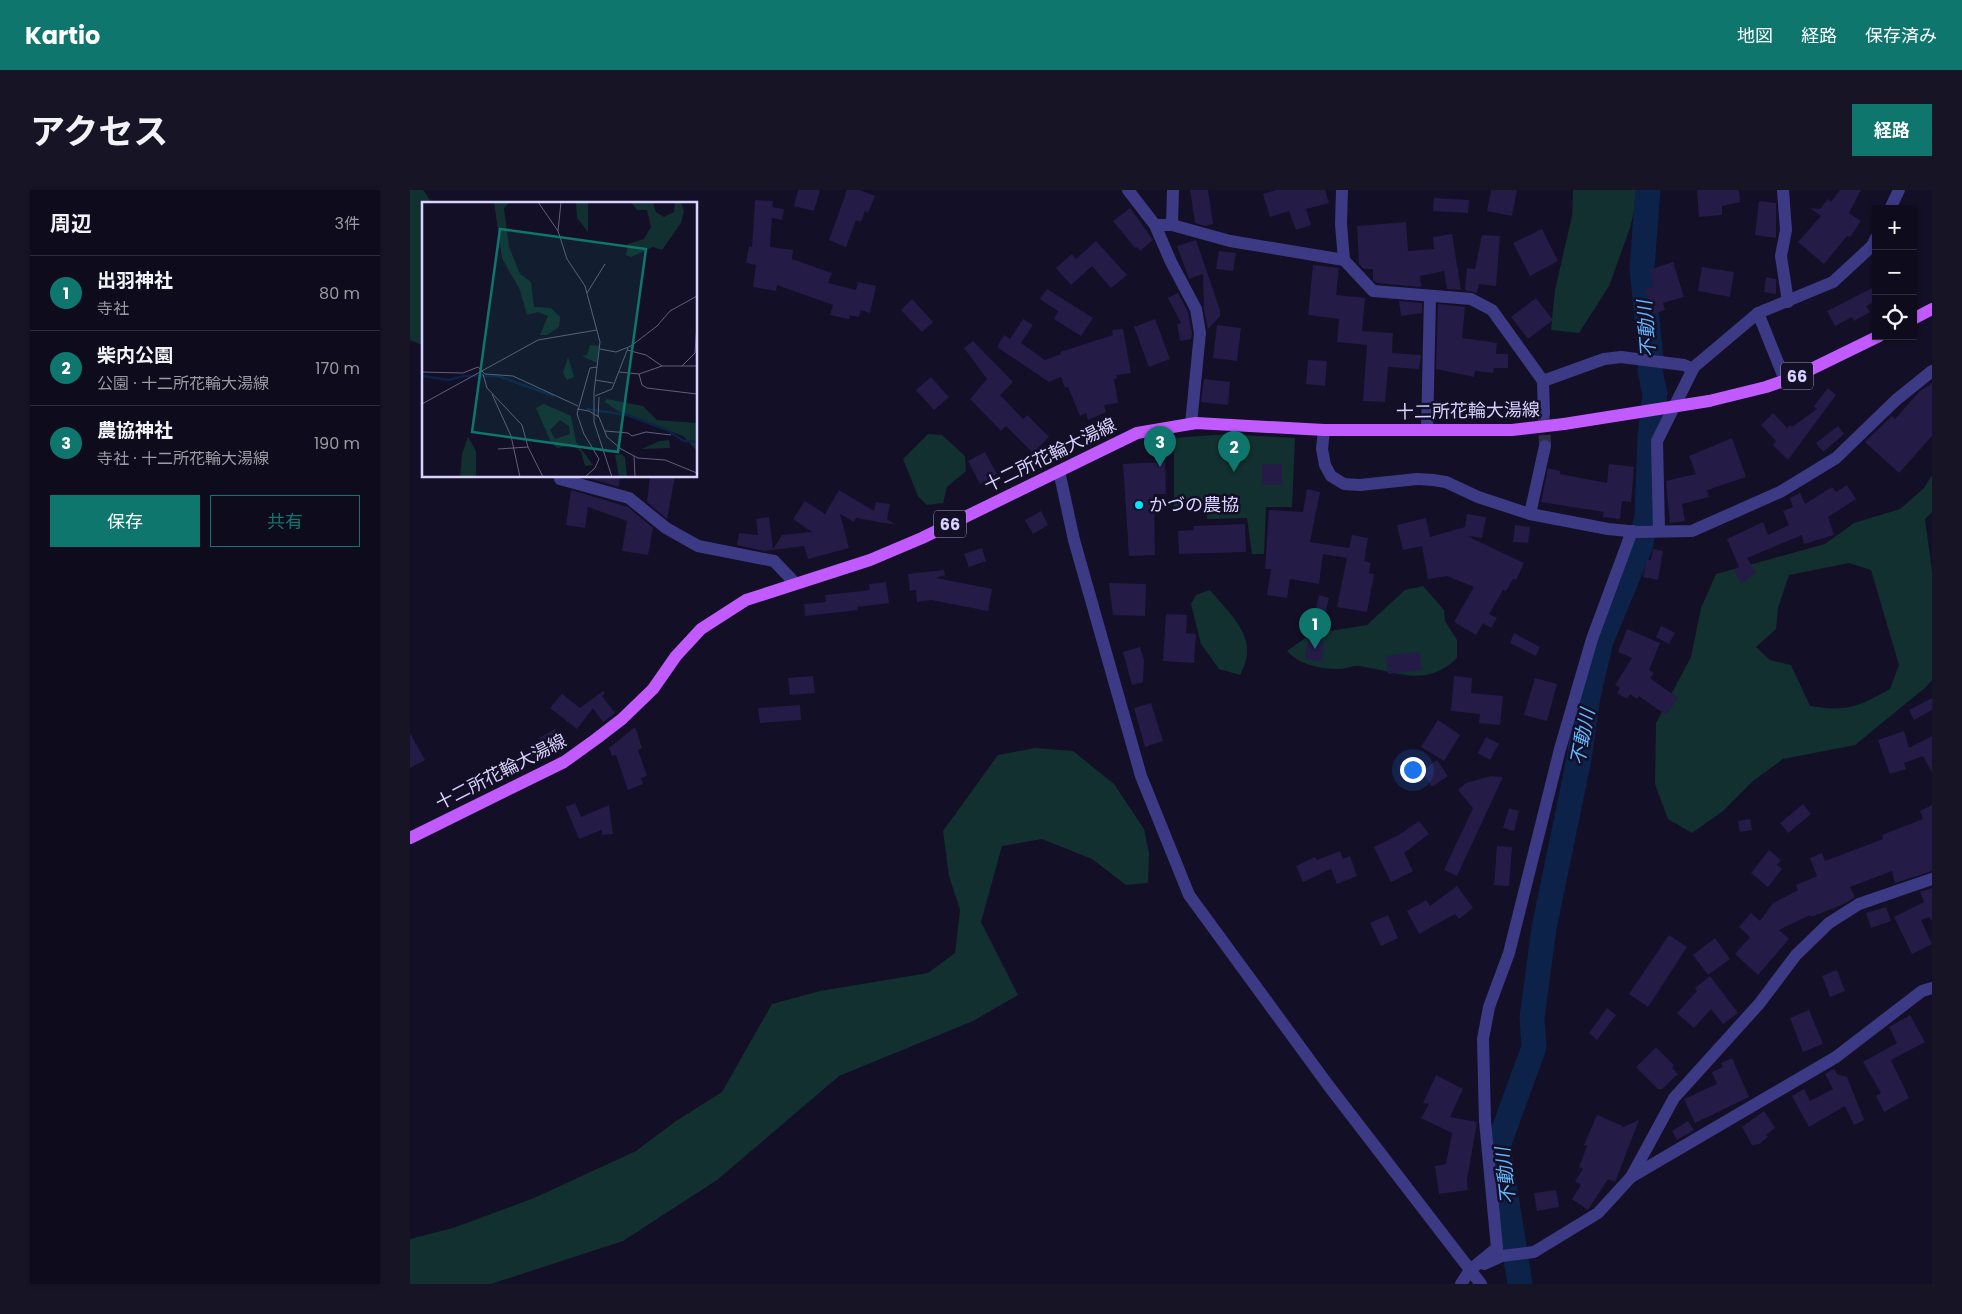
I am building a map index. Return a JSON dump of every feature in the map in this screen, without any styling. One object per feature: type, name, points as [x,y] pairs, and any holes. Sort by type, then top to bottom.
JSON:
[{"type":"main road","points":[[1917,317],[1932,309]]},
{"type":"main road","name":"十二所花輪大湯線","points":[[410,838],[564,762],[622,719],[653,689],[676,656],[701,629],[746,600],[870,560],[922,538],[1137,433],[1191,424],[1324,430],[1512,430],[1564,424],[1709,401],[1766,387],[1872,339]]},
{"type":"street","points":[[1128,190],[1155,226],[1171,262],[1196,309],[1200,333],[1191,424]]},
{"type":"street","points":[[1172,226],[1173,190]]},
{"type":"street","points":[[1342,190],[1340,224],[1344,260],[1373,291],[1471,299],[1492,310],[1543,381],[1544,414]]},
{"type":"street","points":[[1783,190],[1786,230],[1781,256],[1788,302]]},
{"type":"street","points":[[1892,205],[1899,190]]},
{"type":"street","points":[[1155,226],[1172,226],[1230,240],[1344,260]]},
{"type":"street","points":[[1656,531],[1657,441],[1693,369],[1758,313],[1833,282],[1872,246]]},
{"type":"street","points":[[1427,430],[1430,297]]},
{"type":"street","points":[[1758,313],[1785,380]]},
{"type":"street","points":[[1543,381],[1604,359],[1621,357],[1684,365],[1693,369]]},
{"type":"street","points":[[1324,430],[1322,449],[1324,464],[1331,476],[1344,484],[1360,485],[1417,479],[1446,482],[1478,496],[1530,514],[1608,529],[1692,531],[1780,492],[1836,458],[1896,400],[1932,371]]},
{"type":"street","points":[[1530,514],[1545,446]]},
{"type":"street","points":[[1059,472],[1074,540],[1141,776],[1188,895],[1328,1084],[1481,1284]]},
{"type":"street","points":[[560,479],[629,498],[666,528],[698,546],[774,561],[795,583]]},
{"type":"street","points":[[1462,1284],[1470,1270],[1497,1248],[1485,1121],[1483,1039],[1489,1007],[1509,953],[1538,828],[1592,639],[1635,531]]},
{"type":"street","points":[[1470,1270],[1502,1256],[1533,1252],[1598,1213],[1630,1177],[1674,1098],[1759,1004],[1796,955],[1829,924],[1859,904],[1932,879]]},
{"type":"street","points":[[1630,1177],[1836,1057],[1922,991],[1932,988]]},
{"type":"green space","points":[[410,190],[423,190],[432,202],[422,202],[422,345],[410,340]]},
{"type":"green space","points":[[1573,190],[1639,190],[1630,228],[1609,286],[1579,333],[1551,330],[1555,290],[1572,216]]},
{"type":"green space","points":[[928,434],[942,435],[965,456],[966,471],[947,487],[943,503],[927,505],[918,496],[903,459]]},
{"type":"green space","points":[[1227,434],[1295,438],[1292,507],[1266,507],[1264,554],[1252,554],[1247,518],[1207,519],[1207,505],[1174,507],[1174,438]]},
{"type":"green space","points":[[1932,475],[1932,512],[1925,519],[1932,571],[1932,680],[1855,745],[1783,759],[1753,781],[1723,811],[1692,833],[1668,819],[1655,784],[1656,723],[1691,657],[1701,608],[1716,574],[1825,544],[1854,523],[1900,509],[1924,488]],"holes":[[[1849,563],[1871,570],[1899,665],[1890,689],[1860,704],[1843,708],[1810,706],[1791,665],[1770,660],[1756,647],[1776,629],[1778,608],[1789,575]]]},
{"type":"green space","points":[[1423,586],[1444,610],[1445,621],[1457,640],[1457,658],[1433,673],[1410,676],[1359,666],[1340,669],[1325,668],[1304,663],[1287,651],[1311,634],[1367,625],[1405,590]]},
{"type":"green space","points":[[1210,590],[1235,619],[1246,639],[1246,662],[1240,675],[1219,669],[1201,644],[1191,604],[1196,595]]},
{"type":"green space","points":[[1035,748],[1073,751],[1114,784],[1144,829],[1149,853],[1148,883],[1126,885],[1092,859],[1042,839],[1002,846],[981,922],[1018,995],[973,1021],[839,1076],[717,1180],[623,1241],[491,1284],[410,1284],[410,1239],[453,1228],[534,1198],[636,1151],[676,1121],[722,1092],[772,1004],[820,991],[928,973],[955,953],[960,910],[949,876],[943,831],[998,755]]},
{"type":"building","points":[[798,190],[820,190],[814,211],[794,206]]},
{"type":"building","points":[[847,190],[859,190],[875,196],[868,213],[865,211],[861,222],[856,220],[846,247],[829,240]]},
{"type":"building","points":[[1190,190],[1208,190],[1213,224],[1205,226],[1195,223]]},
{"type":"building","points":[[1276,190],[1325,190],[1329,203],[1306,209],[1311,225],[1296,230],[1289,211],[1270,217],[1263,194]]},
{"type":"building","points":[[1491,190],[1517,190],[1512,216],[1487,211]]},
{"type":"building","points":[[1697,190],[1739,190],[1740,202],[1722,206],[1722,215],[1699,217]]},
{"type":"building","points":[[1840,190],[1861,190],[1849,213],[1861,221],[1850,237],[1847,236],[1824,264],[1798,242],[1821,216],[1810,208],[1820,209],[1828,199],[1831,202]]},
{"type":"building","points":[[1434,198],[1469,200],[1468,213],[1433,211]]},
{"type":"building","points":[[755,200],[773,201],[772,207],[784,209],[782,220],[772,218],[770,247],[793,250],[792,259],[832,273],[828,283],[856,290],[858,282],[876,286],[870,313],[861,310],[859,317],[850,315],[849,319],[830,315],[833,305],[777,285],[776,291],[753,287],[756,265],[746,263],[749,246],[752,247]]},
{"type":"building","points":[[1759,201],[1776,203],[1776,238],[1755,235]]},
{"type":"building","points":[[1130,208],[1153,240],[1140,251],[1137,247],[1135,248],[1113,221]]},
{"type":"building","points":[[1406,222],[1408,251],[1434,249],[1433,237],[1452,234],[1461,290],[1447,289],[1444,271],[1420,276],[1421,287],[1377,283],[1373,280],[1373,269],[1364,269],[1359,264],[1357,226]]},
{"type":"building","points":[[1542,229],[1558,261],[1530,276],[1513,243]]},
{"type":"building","points":[[1482,235],[1500,236],[1496,286],[1479,284],[1477,293],[1465,290],[1467,268],[1475,269]]},
{"type":"building","points":[[1196,240],[1220,310],[1220,316],[1208,329],[1204,310],[1203,274],[1189,279],[1177,246]]},
{"type":"building","points":[[1096,241],[1127,275],[1111,288],[1092,266],[1071,285],[1056,268],[1072,254],[1076,259]]},
{"type":"building","points":[[1219,251],[1236,253],[1233,271],[1216,269]]},
{"type":"building","points":[[1673,262],[1684,297],[1663,303],[1665,310],[1653,314],[1645,289],[1654,287],[1649,270]]},
{"type":"building","points":[[1313,265],[1339,268],[1336,295],[1365,298],[1362,331],[1393,333],[1392,353],[1421,355],[1419,369],[1388,367],[1385,402],[1363,401],[1367,345],[1337,342],[1339,319],[1308,315]]},
{"type":"building","points":[[1702,267],[1734,272],[1730,297],[1698,291]]},
{"type":"building","points":[[1766,277],[1776,279],[1776,294],[1764,292]]},
{"type":"building","points":[[1872,288],[1872,303],[1866,306],[1870,312],[1854,321],[1852,317],[1835,326],[1827,311]]},
{"type":"building","points":[[1047,289],[1093,318],[1081,336],[1054,319],[1058,311],[1040,299]]},
{"type":"building","points":[[1178,293],[1188,312],[1192,333],[1191,339],[1180,341],[1177,324],[1181,323],[1168,298]]},
{"type":"building","points":[[1536,298],[1553,320],[1528,339],[1511,317]]},
{"type":"building","points":[[912,299],[933,322],[922,332],[901,310]]},
{"type":"building","points":[[1399,301],[1422,303],[1422,313],[1401,316]]},
{"type":"building","points":[[1438,304],[1465,307],[1462,338],[1497,343],[1496,354],[1508,354],[1508,368],[1494,368],[1493,373],[1475,371],[1474,377],[1436,369]]},
{"type":"building","points":[[1023,319],[1033,325],[1021,343],[1045,360],[1061,354],[1060,352],[1113,335],[1112,330],[1123,329],[1131,373],[1116,375],[1117,378],[1114,379],[1118,403],[1104,405],[1106,412],[1088,420],[1086,413],[1080,416],[1068,387],[1065,388],[1061,377],[1049,382],[997,347],[1004,335],[1010,339]]},
{"type":"building","points":[[1155,319],[1170,359],[1149,367],[1134,327]]},
{"type":"building","points":[[1217,325],[1241,328],[1237,361],[1213,358]]},
{"type":"building","points":[[973,341],[1013,382],[1000,395],[1023,419],[1027,415],[1049,437],[1033,453],[1006,426],[1001,431],[970,399],[987,379],[964,348]]},
{"type":"building","points":[[1308,360],[1327,361],[1325,386],[1306,384]]},
{"type":"building","points":[[931,377],[949,397],[934,410],[916,390]]},
{"type":"building","points":[[1204,379],[1230,382],[1228,405],[1201,402]]},
{"type":"building","points":[[1932,383],[1932,436],[1899,473],[1865,442],[1892,416],[1895,419],[1919,392]]},
{"type":"building","points":[[1828,388],[1836,395],[1788,460],[1773,445],[1776,441],[1761,425],[1773,413],[1787,428],[1790,425],[1792,427],[1817,409],[1814,406]]},
{"type":"building","points":[[1838,426],[1844,434],[1823,452],[1816,443]]},
{"type":"building","points":[[1732,438],[1746,477],[1707,490],[1709,497],[1682,504],[1685,521],[1670,523],[1666,481],[1696,474],[1689,456]]},
{"type":"building","points":[[985,452],[997,474],[980,484],[968,461]]},
{"type":"building","name":"かづの農協","points":[[1165,462],[1166,494],[1154,494],[1155,555],[1129,556],[1123,464]]},
{"type":"building","points":[[1262,464],[1282,464],[1282,485],[1262,485]]},
{"type":"building","points":[[1609,464],[1634,467],[1631,502],[1622,501],[1620,519],[1603,517],[1604,512],[1541,502],[1548,468],[1560,471],[1560,474],[1607,483]]},
{"type":"building","points":[[588,478],[620,478],[619,487]]},
{"type":"building","points":[[650,478],[675,478],[667,519],[647,502]]},
{"type":"building","points":[[1847,485],[1856,499],[1828,517],[1834,535],[1804,544],[1802,535],[1747,558],[1756,573],[1741,583],[1734,570],[1739,567],[1727,539],[1763,522],[1768,535],[1789,525],[1783,511],[1793,507],[1790,498],[1800,493],[1805,504],[1832,487],[1836,492]]},
{"type":"building","points":[[1307,489],[1320,492],[1310,542],[1349,548],[1352,535],[1368,538],[1364,561],[1371,563],[1369,573],[1374,574],[1367,612],[1337,607],[1347,558],[1323,554],[1319,584],[1290,579],[1287,598],[1267,595],[1271,569],[1265,569],[1269,510],[1303,512]]},
{"type":"building","points":[[571,490],[628,507],[653,528],[648,555],[622,551],[627,521],[588,507],[585,528],[566,525]]},
{"type":"building","points":[[839,490],[874,511],[876,502],[890,504],[887,519],[896,525],[856,518],[854,522],[840,514],[849,548],[808,559],[804,546],[765,551],[737,545],[739,533],[758,535],[756,519],[769,517],[773,549],[782,535],[812,532],[793,519],[805,501],[825,514]]},
{"type":"building","points":[[1041,511],[1048,525],[1033,534],[1025,520]]},
{"type":"building","points":[[1467,514],[1486,517],[1482,538],[1467,536],[1524,563],[1516,580],[1513,579],[1506,591],[1503,590],[1489,614],[1497,618],[1491,628],[1483,623],[1476,635],[1454,622],[1474,587],[1447,576],[1428,579],[1422,546],[1403,550],[1397,525],[1426,518],[1430,537],[1465,527]]},
{"type":"building","points":[[1245,524],[1246,552],[1179,554],[1178,531],[1194,530],[1193,526]]},
{"type":"building","points":[[1515,525],[1530,527],[1528,543],[1513,542]]},
{"type":"building","points":[[982,548],[986,561],[969,567],[964,554]]},
{"type":"building","points":[[1653,549],[1663,551],[1658,580],[1643,577],[1647,560],[1651,560]]},
{"type":"building","points":[[944,570],[945,575],[936,578],[992,589],[988,611],[931,600],[917,602],[916,590],[910,591],[908,574]]},
{"type":"building","points":[[886,582],[889,603],[857,607],[858,610],[805,616],[804,604],[826,602],[825,595],[870,590],[869,584]]},
{"type":"building","points":[[1109,583],[1146,584],[1145,616],[1113,615]]},
{"type":"building","points":[[1319,595],[1329,598],[1324,619],[1314,617]]},
{"type":"building","points":[[1166,614],[1187,615],[1186,633],[1196,634],[1194,663],[1163,661]]},
{"type":"building","points":[[1661,626],[1675,633],[1669,644],[1656,637]]},
{"type":"building","points":[[1627,629],[1660,643],[1649,670],[1654,673],[1650,678],[1678,698],[1666,715],[1639,696],[1637,699],[1630,694],[1627,699],[1617,693],[1620,688],[1615,685],[1632,658],[1618,652]]},
{"type":"building","points":[[1514,633],[1540,647],[1536,656],[1510,643]]},
{"type":"building","points":[[1308,640],[1324,642],[1322,661],[1305,659]]},
{"type":"building","points":[[1140,647],[1144,660],[1143,682],[1132,685],[1123,652]]},
{"type":"building","points":[[1419,652],[1422,670],[1388,674],[1386,656]]},
{"type":"building","points":[[813,676],[815,693],[790,695],[788,678]]},
{"type":"building","points":[[1454,676],[1472,678],[1471,693],[1503,696],[1500,725],[1479,723],[1480,714],[1451,711]]},
{"type":"building","points":[[1535,678],[1557,684],[1547,721],[1524,715]]},
{"type":"building","points":[[603,691],[605,693],[602,696],[615,713],[603,722],[593,708],[577,729],[550,708],[562,694],[580,708]]},
{"type":"building","points":[[1932,698],[1932,710],[1914,720],[1909,710]]},
{"type":"building","points":[[1151,703],[1163,741],[1145,747],[1134,708]]},
{"type":"building","points":[[800,705],[801,720],[760,723],[758,708]]},
{"type":"building","points":[[1438,720],[1460,735],[1444,761],[1421,747]]},
{"type":"building","points":[[635,727],[642,748],[638,750],[647,776],[641,778],[643,784],[628,790],[616,755],[612,756],[609,748]]},
{"type":"building","points":[[555,729],[564,747],[549,756],[539,738]]},
{"type":"building","points":[[1904,731],[1909,748],[1932,736],[1932,773],[1923,756],[1904,763],[1906,769],[1890,774],[1878,740]]},
{"type":"building","points":[[410,733],[425,760],[410,768]]},
{"type":"building","points":[[1486,737],[1499,744],[1490,760],[1478,753]]},
{"type":"building","points":[[1437,760],[1448,776],[1432,787],[1422,771]]},
{"type":"building","points":[[1491,776],[1503,777],[1457,876],[1444,870],[1473,808],[1458,790],[1466,783]]},
{"type":"building","points":[[575,803],[581,817],[609,805],[613,834],[602,835],[602,830],[579,839],[566,807]]},
{"type":"building","points":[[1803,804],[1811,814],[1788,833],[1780,823]]},
{"type":"building","points":[[1932,805],[1932,871],[1895,883],[1892,871],[1850,887],[1855,897],[1844,904],[1811,917],[1810,915],[1779,930],[1789,939],[1758,975],[1735,954],[1750,937],[1739,927],[1751,913],[1760,921],[1773,903],[1798,890],[1796,885],[1817,876],[1810,858],[1822,853],[1825,861],[1883,839],[1882,835],[1923,819],[1920,811]]},
{"type":"building","points":[[1509,808],[1519,811],[1514,831],[1503,828]]},
{"type":"building","points":[[1750,819],[1752,830],[1740,832],[1738,821]]},
{"type":"building","points":[[1419,821],[1429,834],[1404,853],[1413,871],[1391,882],[1374,847],[1399,835]]},
{"type":"building","points":[[1497,846],[1512,847],[1509,886],[1494,885]]},
{"type":"building","points":[[1769,850],[1781,860],[1777,865],[1782,869],[1768,887],[1751,873]]},
{"type":"building","points":[[1340,851],[1343,859],[1350,856],[1357,876],[1337,884],[1331,869],[1303,882],[1296,866],[1315,857],[1317,860]]},
{"type":"building","points":[[1457,886],[1473,908],[1459,919],[1455,914],[1419,934],[1407,911],[1426,900],[1430,906]]},
{"type":"building","points":[[1932,888],[1932,921],[1929,917],[1921,920],[1932,944],[1912,954],[1894,917],[1924,902],[1920,892]]},
{"type":"building","points":[[1886,907],[1891,921],[1871,928],[1866,913]]},
{"type":"building","points":[[1388,915],[1398,938],[1381,946],[1370,923]]},
{"type":"building","points":[[1669,935],[1687,947],[1648,1007],[1629,994]]},
{"type":"building","points":[[1715,938],[1730,959],[1708,975],[1693,955]]},
{"type":"building","points":[[1837,970],[1845,991],[1830,997],[1822,976]]},
{"type":"building","points":[[1710,976],[1738,1013],[1723,1024],[1711,1009],[1694,1028],[1677,1013],[1697,991],[1695,988]]},
{"type":"building","points":[[1607,1008],[1616,1015],[1597,1040],[1589,1033]]},
{"type":"building","points":[[1809,1010],[1823,1044],[1803,1052],[1790,1018]]},
{"type":"building","points":[[1910,1015],[1925,1042],[1891,1060],[1909,1098],[1884,1112],[1876,1096],[1881,1093],[1863,1062],[1897,1043],[1889,1027]]},
{"type":"building","points":[[1656,1047],[1674,1065],[1672,1068],[1678,1074],[1662,1089],[1658,1089],[1636,1067]]},
{"type":"building","points":[[1732,1058],[1749,1097],[1695,1123],[1684,1099],[1717,1084],[1712,1072],[1723,1067],[1721,1063]]},
{"type":"building","points":[[1834,1069],[1837,1074],[1847,1077],[1864,1120],[1854,1125],[1845,1106],[1809,1127],[1792,1096],[1804,1089],[1810,1101],[1833,1089],[1825,1074]]},
{"type":"building","points":[[1436,1075],[1463,1089],[1450,1117],[1477,1122],[1467,1180],[1468,1190],[1439,1194],[1435,1166],[1446,1164],[1452,1133],[1421,1118],[1429,1104],[1423,1103]]},
{"type":"building","points":[[1764,1111],[1775,1128],[1759,1144],[1752,1145],[1742,1127]]},
{"type":"building","points":[[1597,1115],[1623,1126],[1621,1128],[1639,1120],[1615,1182],[1608,1179],[1588,1210],[1572,1199],[1581,1185],[1575,1181],[1583,1169],[1579,1167],[1587,1146],[1584,1145]]},
{"type":"building","points":[[1688,1121],[1694,1130],[1677,1140],[1672,1131]]},
{"type":"building","points":[[1556,1190],[1559,1207],[1537,1211],[1534,1193]]},
{"type":"waterway","name":"不動川","points":[[1520,1284],[1498,1146],[1534,1047],[1532,1018],[1544,928],[1579,759],[1588,696],[1601,641],[1640,547],[1647,516],[1650,437],[1655,394],[1650,371],[1651,359],[1642,268],[1648,190]]},
{"type":"tunnel","points":[[1544,417],[1545,446]]},
{"type":"place","name":"農協神社","points":[[1160,467]]},
{"type":"place","name":"柴内公園","points":[[1234,472]]},
{"type":"place","name":"かづの農協","points":[[1139,505]]},
{"type":"place","name":"出羽神社","points":[[1315,649]]}]
